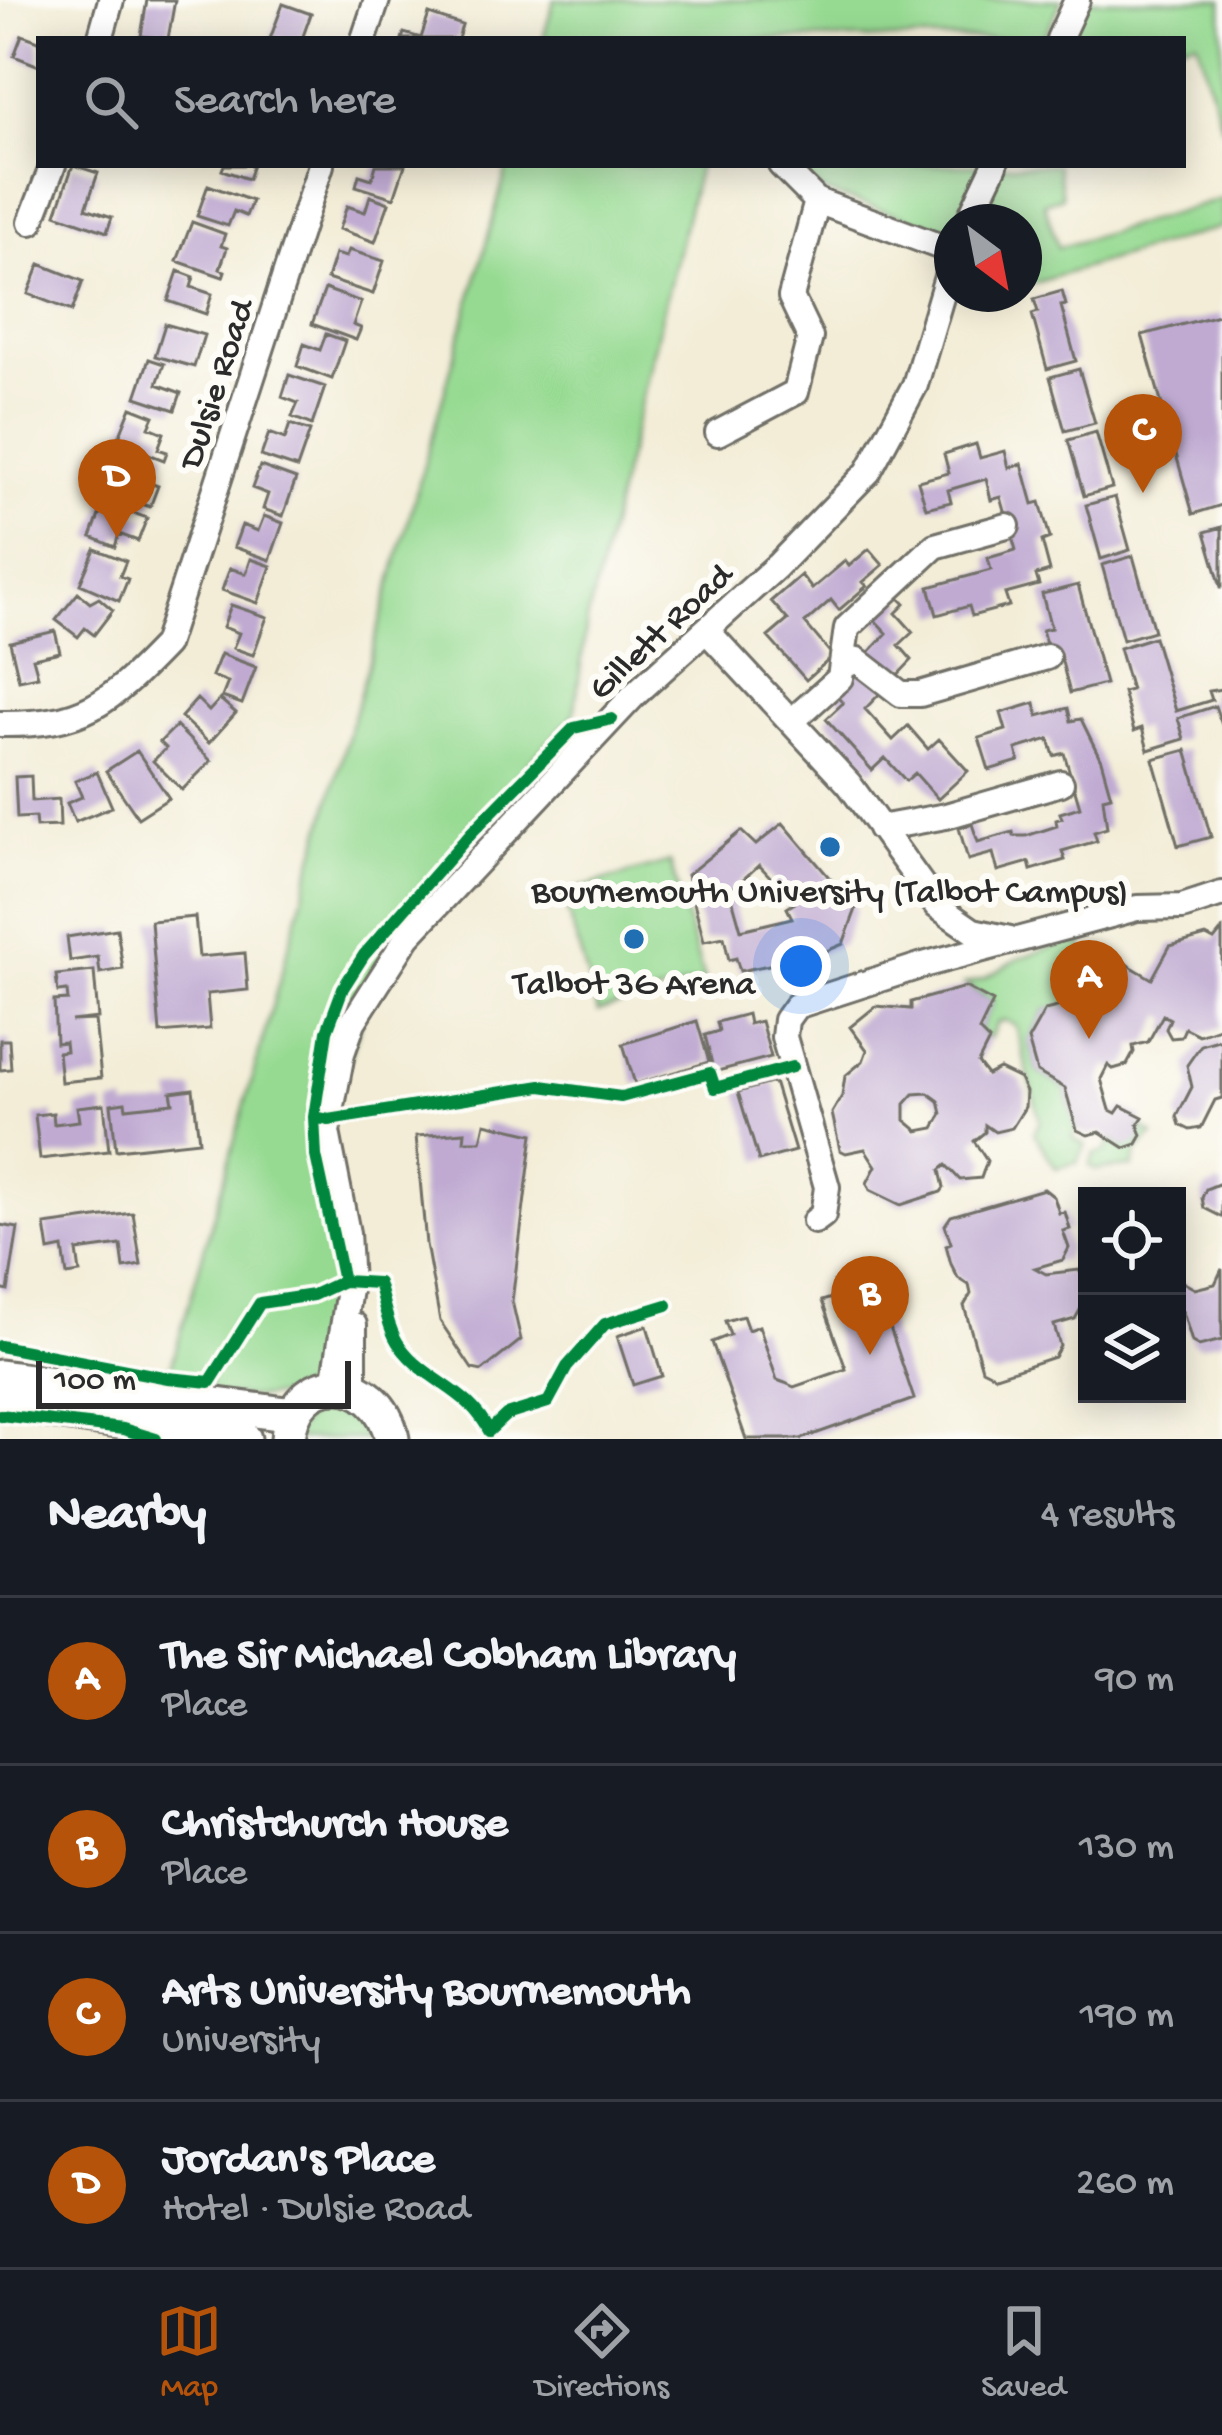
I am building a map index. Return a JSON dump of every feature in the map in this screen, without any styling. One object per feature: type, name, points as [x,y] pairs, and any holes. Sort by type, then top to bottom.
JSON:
[{"type":"main road","points":[[0,1377],[291,1427],[315,1392],[344,1387],[377,1403],[393,1438]]},
{"type":"main road","points":[[0,1404],[244,1439]]},
{"type":"street","points":[[101,36],[111,0]]},
{"type":"street","points":[[365,36],[377,0]]},
{"type":"street","points":[[1060,36],[1077,0]]},
{"type":"street","points":[[31,222],[52,168]]},
{"type":"street","name":"Dulsie Road","points":[[0,724],[47,724],[87,711],[117,691],[165,645],[320,168]]},
{"type":"street","points":[[784,168],[817,201],[934,243]]},
{"type":"street","points":[[977,204],[994,168]]},
{"type":"street","points":[[718,434],[796,392],[810,338],[790,297],[817,201]]},
{"type":"street","name":"Gillett Road","points":[[344,1387],[347,1233],[327,1132],[352,1022],[408,936],[634,695],[827,517],[868,472],[915,385],[937,312]]},
{"type":"street","points":[[793,720],[840,679],[847,628],[935,545],[1007,526]]},
{"type":"street","points":[[707,631],[849,784],[926,896],[973,931],[1017,940]]},
{"type":"street","points":[[842,667],[857,660],[901,694],[920,694],[1047,657]]},
{"type":"street","points":[[880,828],[946,816],[1061,783]]},
{"type":"street","points":[[815,1221],[824,1215],[827,1186],[784,1037],[789,1015],[812,999],[1017,940],[1137,908],[1182,907],[1222,895]]},
{"type":"green space","points":[[554,0],[1062,0],[1044,36],[544,36]]},
{"type":"green space","points":[[1086,0],[1222,0],[1222,129],[1197,40],[1186,43],[1186,36],[1063,36]]},
{"type":"green space","points":[[507,168],[698,168],[587,621],[574,715],[470,826],[458,886],[372,986],[327,1132],[347,1233],[324,1365],[301,1388],[272,1396],[207,1394],[210,1382],[168,1378]]},
{"type":"green space","points":[[795,168],[982,168],[964,204],[934,204],[934,226],[822,191]]},
{"type":"green space","points":[[993,168],[1057,168],[1062,197],[1044,203],[1058,248],[1222,199],[1222,227],[1042,281],[1042,204],[989,204],[985,184]]},
{"type":"green space","name":"Talbot 3G Arena","points":[[670,862],[704,980],[598,1012],[562,893]]},
{"type":"green space","points":[[1080,938],[1091,973],[1076,1002],[1045,1010],[1028,1040],[1037,1072],[1065,1088],[1077,1130],[1072,1138],[1086,1145],[1077,1163],[1056,1168],[1034,1133],[1040,1121],[1016,1026],[1005,1020],[997,1023],[990,1038],[979,1031],[993,1002],[965,984],[1020,958]]},
{"type":"green space","points":[[1138,1125],[1154,1135],[1137,1151],[1133,1167],[1096,1170],[1090,1166],[1094,1154],[1105,1152],[1111,1140],[1125,1148],[1142,1135]]},
{"type":"green space","points":[[336,1385],[392,1439],[288,1439]]},
{"type":"building","points":[[147,0],[175,0],[169,36],[141,36]]},
{"type":"building","points":[[283,4],[311,14],[303,36],[271,36]]},
{"type":"building","points":[[429,14],[462,25],[459,36],[422,36]]},
{"type":"building","points":[[22,35],[36,40],[36,65],[14,56]]},
{"type":"building","points":[[72,168],[98,173],[86,208],[112,217],[107,232],[56,214]]},
{"type":"building","points":[[223,168],[252,168],[248,179]]},
{"type":"building","points":[[375,168],[404,168],[394,198],[356,186],[359,175],[372,179]]},
{"type":"building","points":[[208,185],[252,201],[246,216],[234,211],[228,226],[197,216]]},
{"type":"building","points":[[370,196],[389,203],[375,242],[339,229],[347,206],[365,212]]},
{"type":"building","points":[[192,222],[225,234],[223,277],[177,261]]},
{"type":"building","points":[[349,250],[384,261],[373,294],[327,279],[335,254],[346,257]]},
{"type":"building","points":[[40,264],[83,281],[72,311],[28,294]]},
{"type":"building","points":[[178,271],[194,277],[191,287],[212,294],[206,314],[168,301]]},
{"type":"building","points":[[325,289],[361,302],[353,325],[361,328],[356,340],[312,324]]},
{"type":"building","points":[[1062,291],[1066,305],[1061,306],[1076,361],[1047,369],[1032,314],[1042,312],[1042,297]]},
{"type":"building","points":[[1222,314],[1222,505],[1193,514],[1142,335]]},
{"type":"building","points":[[165,324],[204,335],[194,367],[155,356]]},
{"type":"building","points":[[326,334],[345,341],[332,379],[297,366],[304,344],[320,350]]},
{"type":"building","points":[[149,359],[164,364],[157,384],[181,393],[175,410],[136,397]]},
{"type":"building","points":[[1079,369],[1095,423],[1065,431],[1050,377]]},
{"type":"building","points":[[289,375],[325,387],[312,425],[292,417],[298,403],[282,397]]},
{"type":"building","points":[[131,407],[154,416],[149,427],[164,433],[158,449],[167,452],[164,460],[117,442]]},
{"type":"building","points":[[290,424],[310,431],[297,468],[261,456],[269,433],[285,439]]},
{"type":"building","points":[[1096,432],[1112,488],[1084,496],[1068,440]]},
{"type":"building","points":[[976,444],[980,458],[1005,451],[1009,468],[1022,464],[1033,504],[1040,502],[1050,538],[1042,541],[1050,571],[1036,575],[1039,585],[1005,594],[1009,606],[972,616],[969,606],[937,615],[929,587],[991,570],[988,558],[1016,550],[1001,497],[991,500],[986,479],[948,490],[951,502],[926,508],[918,481],[949,473],[944,454]]},
{"type":"building","points":[[114,455],[152,468],[147,482],[158,486],[150,507],[101,489]]},
{"type":"building","points":[[260,466],[296,479],[283,516],[263,509],[268,494],[252,488]]},
{"type":"building","points":[[1115,497],[1130,550],[1101,559],[1086,505]]},
{"type":"building","points":[[104,502],[147,518],[138,541],[119,534],[115,547],[91,537]]},
{"type":"building","points":[[264,516],[283,523],[270,560],[234,547],[242,525],[258,531]]},
{"type":"building","points":[[1222,527],[1222,587],[1221,587],[1205,532]]},
{"type":"building","points":[[95,549],[126,561],[120,576],[128,579],[119,601],[80,584]]},
{"type":"building","points":[[869,549],[883,565],[863,582],[867,586],[839,610],[831,600],[805,623],[833,656],[806,680],[768,637],[788,620],[771,601],[801,575],[812,589],[845,561],[849,566]]},
{"type":"building","points":[[1133,556],[1154,631],[1123,640],[1102,565]]},
{"type":"building","points":[[251,559],[271,566],[258,603],[222,590],[230,568],[246,574]]},
{"type":"building","points":[[1078,585],[1105,684],[1070,693],[1061,658],[1051,661],[1042,630],[1051,628],[1042,594]]},
{"type":"building","points":[[78,593],[90,603],[99,598],[113,610],[94,635],[85,628],[78,637],[56,620]]},
{"type":"building","points":[[895,594],[905,604],[896,613],[913,632],[899,645],[912,660],[865,709],[893,740],[908,726],[928,749],[939,739],[968,771],[938,799],[915,773],[906,781],[885,758],[872,770],[826,719],[843,703],[832,692],[887,633],[871,616]]},
{"type":"building","points":[[231,605],[267,617],[253,655],[233,648],[239,633],[223,627]]},
{"type":"building","points":[[55,631],[60,652],[33,658],[38,676],[19,680],[10,642]]},
{"type":"building","points":[[1154,637],[1176,711],[1212,700],[1209,691],[1222,689],[1222,725],[1215,706],[1178,718],[1184,739],[1148,750],[1142,728],[1134,731],[1123,692],[1131,690],[1119,648]]},
{"type":"building","points":[[221,654],[256,667],[242,704],[222,697],[228,682],[212,676]]},
{"type":"building","points":[[197,699],[209,711],[220,699],[236,713],[209,743],[181,717]]},
{"type":"building","points":[[1035,703],[1038,716],[1068,708],[1071,721],[1081,719],[1101,760],[1111,796],[1103,798],[1107,828],[1094,832],[1097,841],[1062,851],[1065,860],[1031,870],[1029,862],[998,871],[993,853],[968,860],[959,828],[972,824],[978,842],[1013,832],[1026,836],[1057,826],[1060,813],[1080,807],[1064,753],[1054,756],[1049,739],[1016,749],[1019,761],[989,770],[979,738],[1006,730],[1001,713]]},
{"type":"building","points":[[176,726],[211,761],[182,790],[153,761],[166,748],[160,742]]},
{"type":"building","points":[[1186,750],[1211,837],[1178,846],[1153,759]]},
{"type":"building","points":[[137,751],[169,798],[138,818],[106,771]]},
{"type":"building","points":[[97,772],[112,807],[75,822],[67,803],[82,797],[75,781]]},
{"type":"building","points":[[31,776],[32,801],[59,799],[60,826],[36,827],[35,817],[17,818],[15,777]]},
{"type":"building","points":[[783,823],[856,909],[843,944],[817,955],[740,971],[736,958],[729,960],[724,937],[704,941],[687,875],[741,831],[756,845]],"holes":[[[759,865],[795,903],[787,908],[792,918],[741,930],[730,891]]]},
{"type":"building","points":[[195,917],[199,957],[245,953],[248,990],[207,994],[210,1029],[160,1033],[151,921]]},
{"type":"building","points":[[117,929],[123,969],[100,973],[98,957],[70,961],[67,937]]},
{"type":"building","points":[[1222,930],[1222,1027],[1199,1035],[1185,1028],[1181,1037],[1171,1038],[1166,1029],[1170,1019],[1163,1015],[1148,1042],[1133,1046],[1127,1065],[1113,1069],[1108,1065],[1101,1079],[1110,1110],[1116,1113],[1121,1106],[1143,1117],[1137,1144],[1125,1148],[1100,1132],[1088,1135],[1077,1130],[1065,1088],[1037,1072],[1028,1040],[1045,1010],[1076,1002],[1091,973],[1125,963],[1152,979],[1170,946],[1206,936],[1214,940]]},
{"type":"building","points":[[94,971],[98,1018],[71,1021],[95,1020],[101,1078],[61,1082],[58,1052],[66,1051],[65,1042],[56,1043],[54,1001],[68,1000],[67,991],[58,992],[56,975]]},
{"type":"building","points":[[965,987],[993,1002],[979,1031],[989,1041],[978,1063],[987,1075],[999,1069],[1020,1079],[1026,1092],[1025,1107],[1012,1128],[995,1132],[985,1125],[985,1132],[974,1141],[987,1161],[981,1178],[960,1180],[946,1165],[940,1170],[941,1192],[901,1205],[870,1190],[867,1183],[876,1166],[865,1149],[840,1150],[832,1113],[842,1096],[845,1076],[863,1061],[867,1050],[850,1027],[876,1006],[911,1009],[911,1002]],"holes":[[[928,1093],[939,1101],[942,1114],[934,1128],[918,1131],[905,1120],[905,1104],[914,1094]]]},
{"type":"building","points":[[747,1014],[749,1024],[761,1021],[771,1057],[714,1072],[705,1035],[719,1031],[717,1022]]},
{"type":"building","points":[[697,1021],[709,1062],[635,1084],[623,1044]]},
{"type":"building","points":[[0,1040],[9,1040],[11,1069],[0,1070]]},
{"type":"building","points":[[1222,1043],[1222,1098],[1215,1100],[1201,1128],[1190,1130],[1180,1125],[1177,1116],[1192,1087],[1187,1065],[1201,1045]]},
{"type":"building","points":[[774,1082],[795,1151],[759,1161],[738,1092]]},
{"type":"building","points":[[193,1089],[199,1141],[116,1150],[111,1104],[125,1102],[126,1108],[173,1103],[171,1092]]},
{"type":"building","points":[[104,1104],[109,1151],[40,1159],[35,1115],[53,1113],[54,1124],[79,1121],[77,1107]]},
{"type":"building","points":[[485,1123],[533,1134],[512,1301],[521,1340],[482,1371],[472,1369],[440,1321],[426,1244],[416,1136],[465,1132],[464,1141],[481,1141]]},
{"type":"building","points":[[1222,1187],[1222,1217],[1204,1208],[1202,1198],[1206,1189]]},
{"type":"building","points":[[1044,1189],[1054,1197],[1059,1213],[1065,1212],[1070,1229],[1063,1231],[1069,1248],[1063,1260],[1035,1268],[1046,1274],[1078,1270],[1078,1314],[1054,1325],[1060,1346],[1054,1357],[996,1376],[982,1369],[964,1306],[971,1294],[969,1285],[958,1278],[946,1245],[951,1243],[945,1225],[951,1216]]},
{"type":"building","points":[[133,1213],[141,1265],[124,1268],[121,1245],[77,1251],[80,1273],[67,1275],[63,1248],[49,1251],[45,1225]]},
{"type":"building","points":[[0,1225],[18,1228],[8,1291],[0,1289]]},
{"type":"building","points":[[1222,1269],[1222,1340],[1199,1346],[1192,1342],[1186,1322],[1186,1284],[1195,1289],[1215,1284]]},
{"type":"building","points":[[855,1276],[860,1289],[875,1283],[914,1399],[801,1439],[746,1439],[712,1342],[730,1335],[725,1321],[743,1316],[748,1330],[759,1326],[777,1380],[794,1387],[846,1369],[822,1301],[838,1296],[834,1282]]},
{"type":"building","points":[[647,1326],[662,1376],[633,1385],[617,1336]]},
{"type":"cycle path","points":[[314,1117],[327,1031],[343,988],[364,955],[471,833],[574,728],[612,719]]},
{"type":"cycle path","points":[[343,1281],[316,1156],[314,1117],[329,1120],[541,1086],[621,1097],[710,1073],[715,1088],[792,1067]]},
{"type":"cycle path","points":[[0,1346],[210,1382],[260,1303],[313,1295],[343,1281],[378,1283],[400,1346],[470,1405],[489,1431],[506,1415],[548,1402],[567,1367],[605,1324],[667,1305]]},
{"type":"cycle path","points":[[0,1415],[123,1429],[156,1439]]},
{"type":"place","name":"Arts University Bournemouth","points":[[1143,493]]},
{"type":"place","name":"Jordan's Place","points":[[117,538]]},
{"type":"place","name":"Bournemouth University (Talbot Campus)","points":[[830,847]]},
{"type":"place","name":"Talbot 3G Arena","points":[[634,939]]},
{"type":"place","name":"The Sir Michael Cobham Library","points":[[1089,1039]]},
{"type":"place","name":"Christchurch House","points":[[870,1355]]}]
